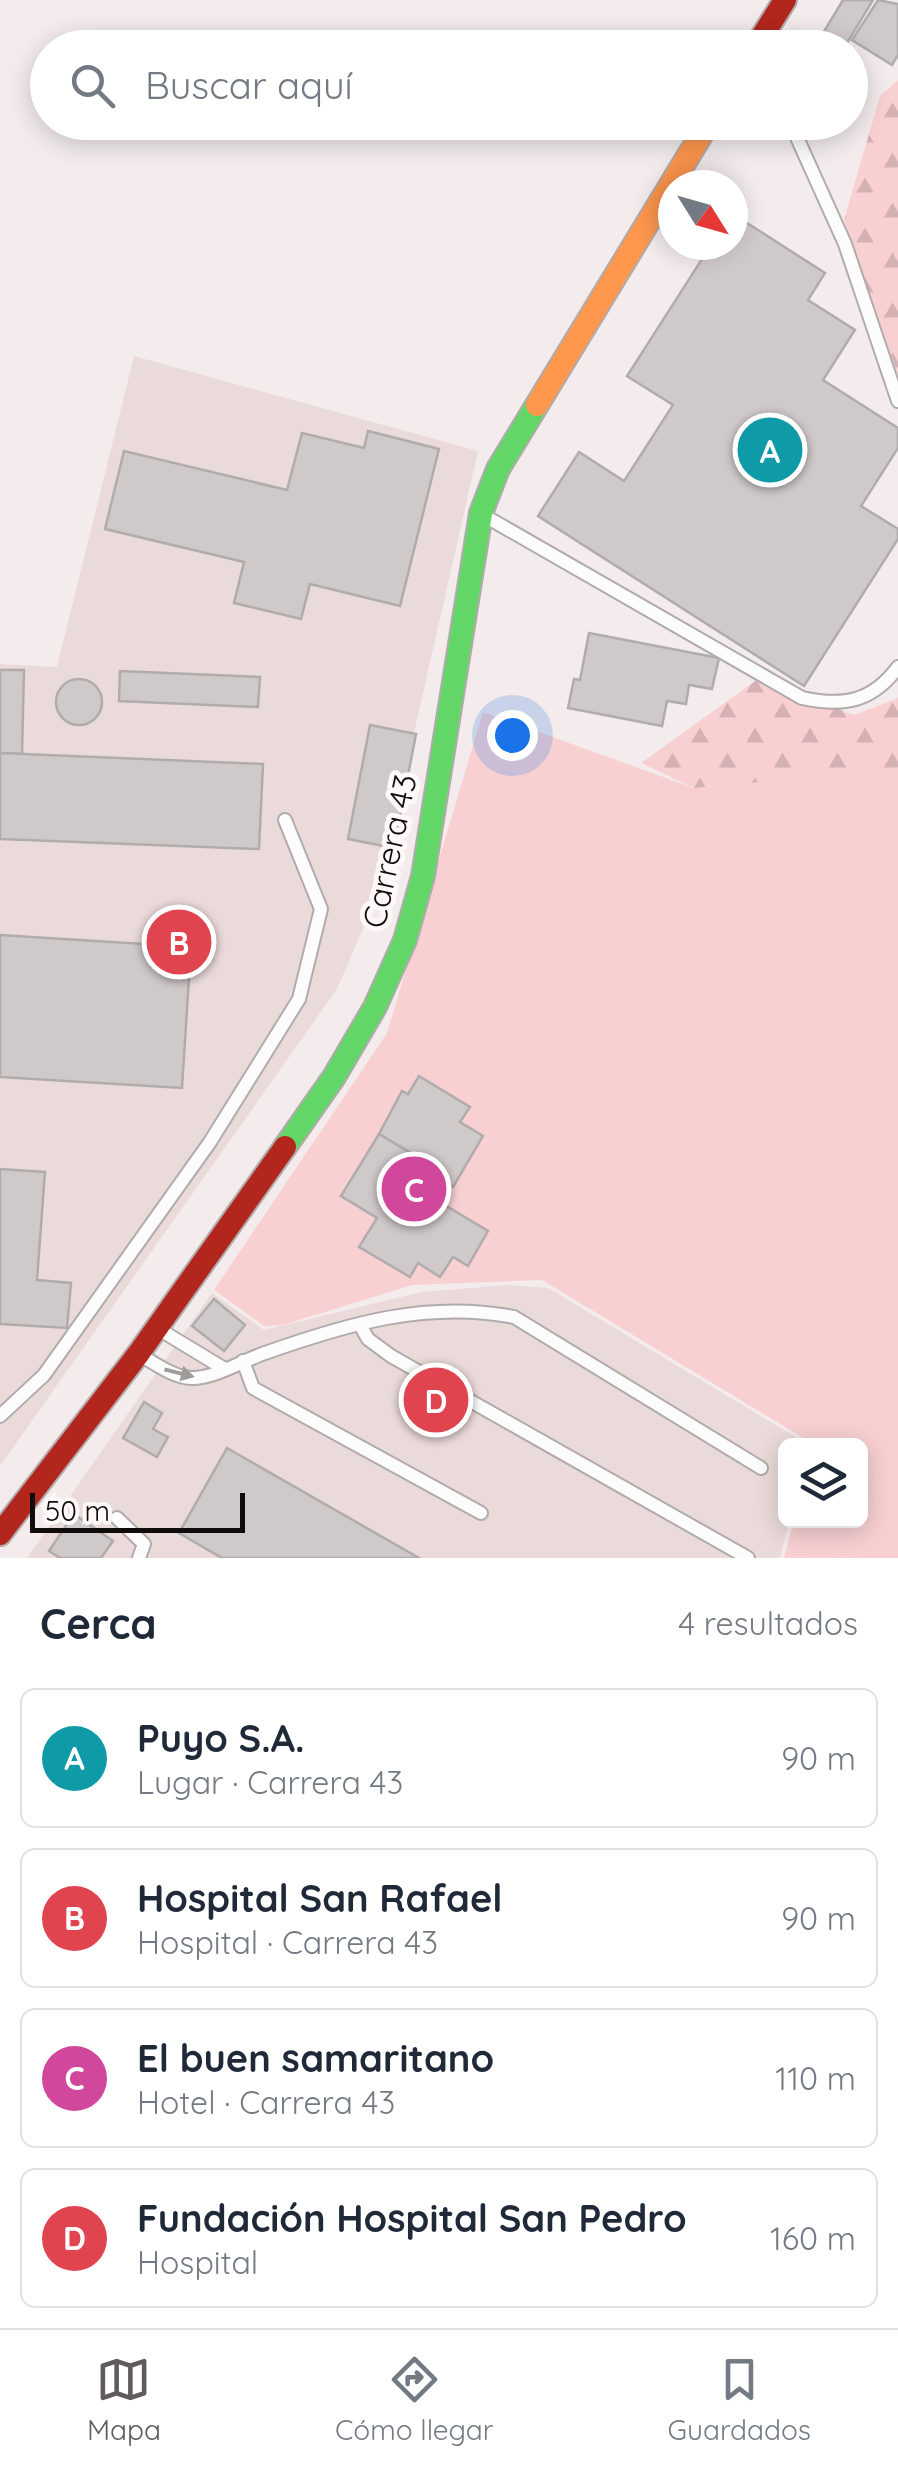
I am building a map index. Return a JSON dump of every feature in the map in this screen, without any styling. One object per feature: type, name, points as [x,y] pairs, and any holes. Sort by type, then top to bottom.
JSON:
[{"type":"street","points":[[767,30],[786,0]]},
{"type":"street","name":"Carrera 43","points":[[0,1534],[157,1328],[334,1077],[375,1007],[405,940],[423,876],[481,514],[498,469],[699,140]]},
{"type":"lane","points":[[798,140],[844,244],[898,401]]},
{"type":"lane","points":[[481,514],[802,698],[834,705],[869,696],[898,666]]},
{"type":"lane","points":[[0,1416],[55,1360],[210,1142],[299,999],[320,909],[285,820]]},
{"type":"lane","points":[[139,1353],[162,1369],[193,1378],[410,1311],[473,1309],[514,1318],[761,1468]]},
{"type":"lane","points":[[360,1325],[368,1339],[391,1356],[562,1448],[748,1558]]},
{"type":"lane","points":[[157,1328],[223,1368]]},
{"type":"lane","points":[[243,1361],[253,1388],[481,1513]]},
{"type":"lane","points":[[117,1518],[144,1544],[139,1558]]},
{"type":"shaded area","points":[[134,356],[478,451],[377,896],[337,989],[0,1466],[0,664],[57,667]]},
{"type":"shaded area","points":[[507,1285],[548,1288],[797,1438],[778,1438],[778,1528],[787,1528],[780,1558],[27,1558],[212,1293],[264,1330],[422,1292]]},
{"type":"green space","points":[[898,80],[898,375],[844,220],[880,96]]},
{"type":"green space","points":[[758,679],[854,715],[898,698],[898,770],[694,788],[641,763]]},
{"type":"green space","points":[[483,712],[694,788],[898,770],[898,1558],[784,1558],[792,1528],[868,1528],[868,1438],[803,1438],[542,1280],[412,1285],[283,1325],[264,1326],[214,1290],[387,1033]]},
{"type":"building","points":[[843,0],[873,0],[855,30],[825,30]]},
{"type":"building","points":[[878,0],[898,4],[898,55],[892,65],[868,50],[868,30],[858,30]]},
{"type":"building","points":[[748,224],[825,273],[808,300],[855,330],[823,380],[898,428],[898,448],[861,506],[898,529],[898,539],[804,686],[538,516],[579,452],[624,481],[673,405],[627,376],[701,260],[748,260]]},
{"type":"building","points":[[368,431],[439,449],[400,606],[310,584],[301,619],[234,603],[244,562],[105,529],[124,451],[287,490],[302,433],[364,448]]},
{"type":"building","points":[[589,633],[719,658],[712,689],[689,685],[686,704],[667,701],[662,726],[568,708],[574,679],[580,680]]},
{"type":"building","points":[[0,670],[24,670],[22,754],[0,753]]},
{"type":"building","points":[[120,671],[260,677],[258,707],[119,701]]},
{"type":"building","points":[[79,679],[96,685],[102,702],[96,719],[79,725],[62,719],[56,702],[62,685]]},
{"type":"building","points":[[370,725],[416,734],[394,848],[348,839]]},
{"type":"building","points":[[0,753],[263,764],[259,849],[0,839]]},
{"type":"building","points":[[0,935],[191,947],[182,1088],[0,1077]]},
{"type":"building","points":[[419,1076],[470,1107],[460,1122],[483,1136],[453,1187],[431,1174],[421,1191],[413,1186],[427,1163],[379,1134],[402,1091],[408,1094]]},
{"type":"building","points":[[379,1134],[427,1163],[413,1186],[488,1231],[468,1266],[453,1257],[440,1277],[418,1263],[410,1277],[359,1247],[377,1218],[341,1196]]},
{"type":"building","points":[[0,1169],[45,1172],[37,1280],[71,1283],[67,1328],[0,1324]]},
{"type":"building","points":[[214,1299],[245,1325],[224,1351],[192,1326]]},
{"type":"building","points":[[144,1402],[162,1413],[153,1429],[168,1437],[157,1457],[123,1438]]},
{"type":"building","points":[[227,1448],[419,1558],[222,1558],[179,1533]]},
{"type":"building","points":[[74,1514],[113,1541],[101,1558],[60,1558],[49,1551]]},
{"type":"traffic: fast","points":[[285,1147],[334,1077],[375,1007],[405,940],[423,876],[481,513],[498,469],[537,405]]},
{"type":"traffic: slow","points":[[537,405],[698,140]]},
{"type":"traffic: jam","points":[[766,30],[785,0]]},
{"type":"traffic: jam","points":[[0,1534],[139,1353],[285,1147]]},
{"type":"place","name":"Puyo S.A.","points":[[770,450]]},
{"type":"place","name":"Hospital San Rafael","points":[[179,942]]},
{"type":"place","name":"El buen samaritano","points":[[414,1189]]},
{"type":"place","name":"Fundación Hospital San Pedro","points":[[436,1400]]}]
